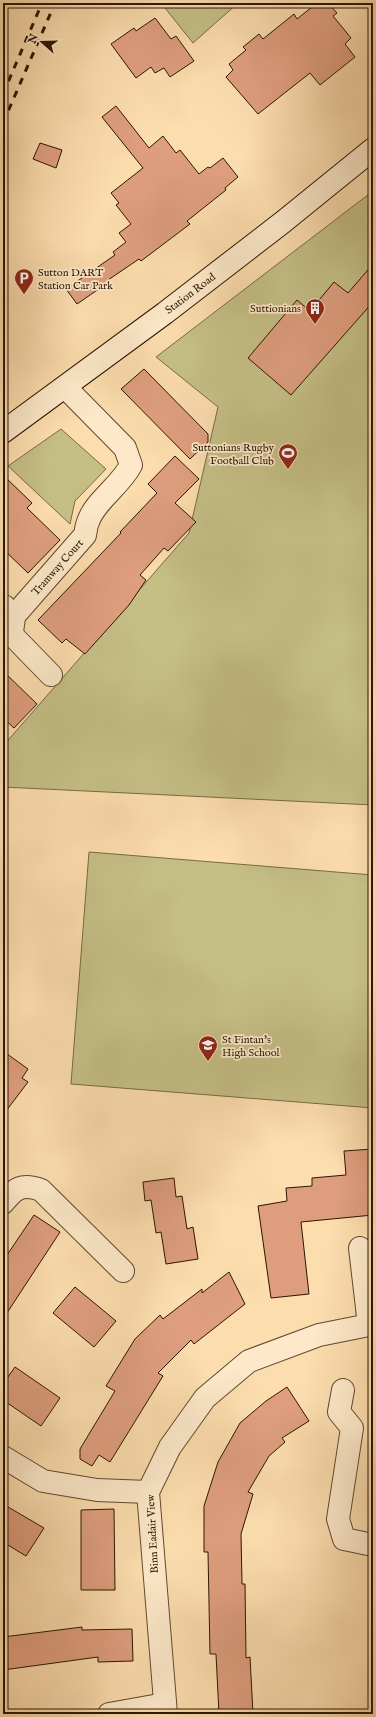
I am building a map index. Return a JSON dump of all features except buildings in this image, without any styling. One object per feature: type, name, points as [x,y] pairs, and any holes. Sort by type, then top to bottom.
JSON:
[{"type":"street","name":"Station Road","points":[[3,432],[212,277],[373,149]]},
{"type":"street","name":"Tramway Court","points":[[51,675],[13,636],[11,631],[14,622],[8,610],[85,535],[88,522],[94,511],[127,474],[131,465],[125,448],[64,387]]},
{"type":"street","points":[[3,1203],[10,1194],[20,1187],[30,1186],[41,1190],[123,1271]]},
{"type":"street","points":[[360,1248],[371,1325]]},
{"type":"street","name":"Binn Eadair View","points":[[109,1714],[165,1709],[148,1492],[170,1447],[205,1398],[249,1361],[319,1335],[371,1325]]},
{"type":"street","points":[[343,1390],[339,1412],[352,1428],[338,1519],[344,1539],[373,1546]]},
{"type":"street","points":[[3,1457],[43,1481],[97,1490],[148,1492]]},
{"type":"shaded area","points":[[161,3],[238,3],[193,43]]},
{"type":"shaded area","name":"Suttonians Rugby Football Club","points":[[373,191],[373,805],[3,787],[3,746],[189,533],[218,407],[156,357]]},
{"type":"shaded area","points":[[61,429],[106,469],[75,501],[70,524],[8,466]]},
{"type":"shaded area","points":[[89,852],[373,875],[373,1108],[71,1084]]},
{"type":"railway","points":[[3,94],[42,3]]},
{"type":"railway","points":[[3,123],[55,3]]},
{"type":"place","name":"Sutton DART Station Car Park","points":[[24,295]]},
{"type":"place","name":"Suttionians","points":[[315,325]]},
{"type":"place","name":"Suttonians Rugby Football Club","points":[[288,470]]},
{"type":"place","name":"St Fintan's High School","points":[[208,1062]]}]
